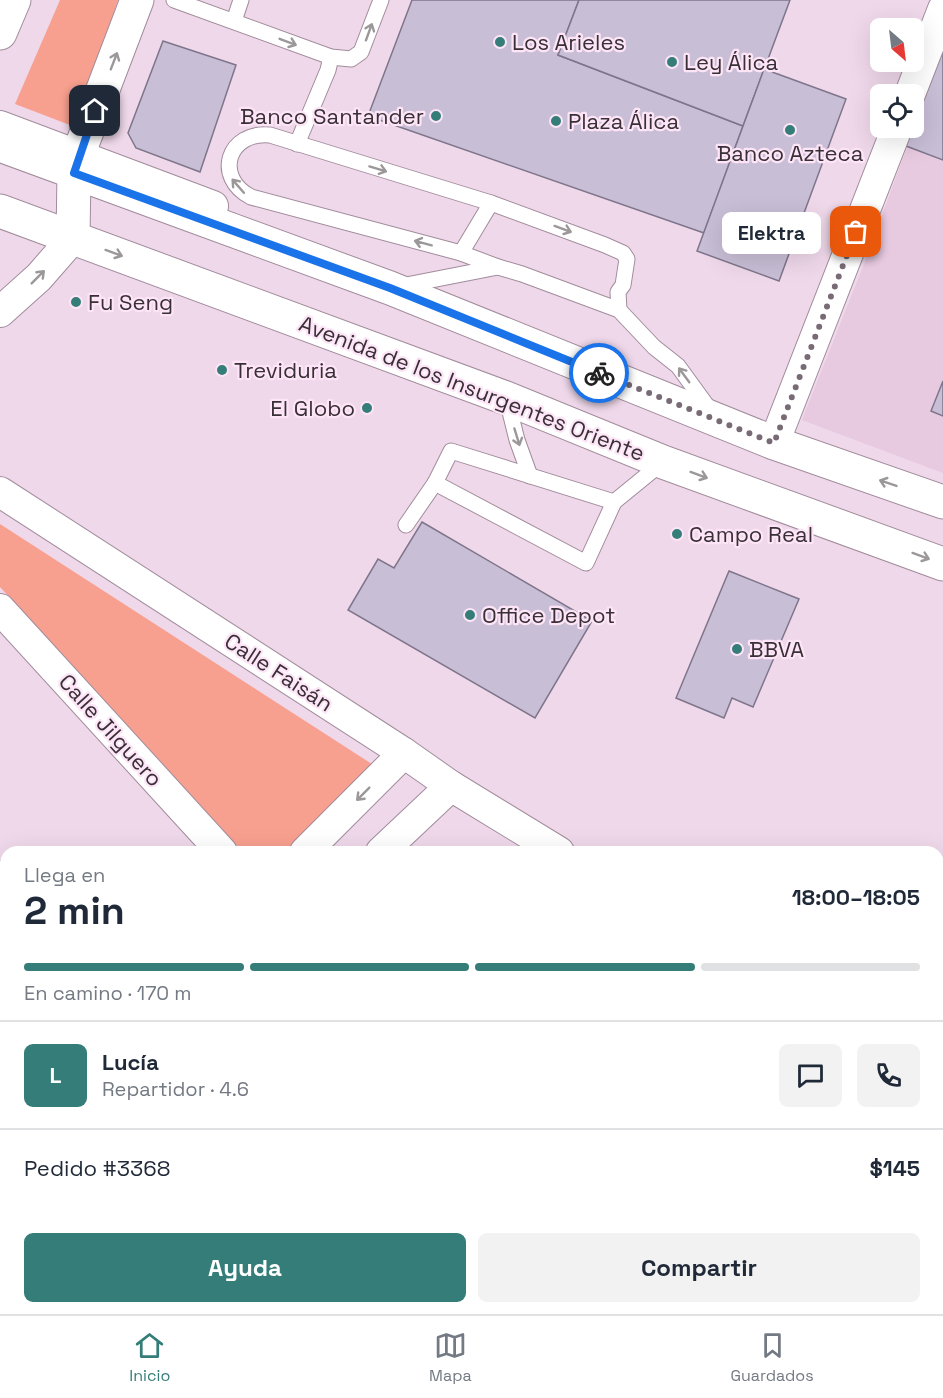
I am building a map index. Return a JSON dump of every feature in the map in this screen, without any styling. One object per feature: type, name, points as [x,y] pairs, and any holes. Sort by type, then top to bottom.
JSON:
[{"type":"main road","points":[[0,33],[14,0]]},
{"type":"main road","points":[[73,238],[82,163],[137,0]]},
{"type":"main road","points":[[0,145],[82,163],[405,286],[720,422],[943,502]]},
{"type":"main road","name":"Avenida de los Insurgentes Oriente","points":[[0,211],[506,398],[663,462],[943,564]]},
{"type":"street","points":[[914,84],[943,9]]},
{"type":"street","points":[[0,126],[82,163]]},
{"type":"street","points":[[774,443],[893,138]]},
{"type":"street","points":[[0,312],[39,277],[73,238]]},
{"type":"street","name":"Calle Faisán","points":[[0,492],[404,753],[451,786],[549,846]]},
{"type":"street","name":"Calle Jilguero","points":[[0,609],[217,846]]},
{"type":"street","points":[[311,846],[404,753]]},
{"type":"street","points":[[387,846],[451,786]]},
{"type":"lane","points":[[234,21],[242,0]]},
{"type":"lane","points":[[178,1],[331,57],[351,59],[361,52],[381,0]]},
{"type":"lane","points":[[297,144],[328,70],[331,57]]},
{"type":"lane","points":[[619,310],[618,292],[623,285],[627,259],[623,253],[491,203],[270,135],[260,134],[248,137],[232,152],[229,174],[241,192],[251,197],[461,253],[619,310],[654,347],[678,366],[720,422]]},
{"type":"lane","points":[[461,253],[491,203]]},
{"type":"lane","points":[[405,286],[498,267]]},
{"type":"lane","points":[[506,398],[517,440],[530,476]]},
{"type":"lane","points":[[406,525],[435,483],[451,452],[614,502]]},
{"type":"lane","points":[[435,483],[586,563],[614,502],[663,462]]},
{"type":"shaded area","points":[[60,0],[118,0],[75,127],[15,104]]},
{"type":"shaded area","points":[[943,50],[943,473],[802,420],[864,264],[911,138],[924,138],[924,101]]},
{"type":"shaded area","points":[[0,524],[375,766],[294,846],[237,846],[0,587]]},
{"type":"building","name":"Plaza Álica","points":[[412,0],[579,0],[558,55],[743,126],[704,233],[368,116]]},
{"type":"building","name":"Ley Álica","points":[[579,0],[790,0],[743,126],[558,55]]},
{"type":"building","points":[[163,41],[236,65],[200,172],[136,148],[128,133]]},
{"type":"building","points":[[943,50],[943,160],[906,146],[909,138],[924,138],[924,99]]},
{"type":"building","points":[[764,69],[846,99],[779,281],[697,251]]},
{"type":"building","points":[[943,381],[943,416],[931,411]]},
{"type":"building","name":"Office Depot","points":[[422,522],[592,621],[535,718],[348,610],[378,559],[394,568]]},
{"type":"building","name":"BBVA","points":[[729,571],[799,599],[753,707],[732,698],[724,718],[676,698]]},
{"type":"way so far","points":[[599,373],[774,443],[856,232]]},
{"type":"place","name":"Los Arieles","points":[[500,42]]},
{"type":"place","name":"Ley Álica","points":[[672,62]]},
{"type":"place","name":"Banco Santander","points":[[436,116]]},
{"type":"place","name":"Plaza Álica","points":[[556,121]]},
{"type":"place","name":"Banco Azteca","points":[[790,130]]},
{"type":"place","name":"Elektra","points":[[856,232]]},
{"type":"place","name":"Fu Seng","points":[[76,302]]},
{"type":"place","name":"Treviduria","points":[[222,370]]},
{"type":"place","name":"El Globo","points":[[367,408]]},
{"type":"place","name":"Campo Real","points":[[677,534]]},
{"type":"place","name":"Office Depot","points":[[470,615]]},
{"type":"place","name":"BBVA","points":[[737,649]]},
{"type":"route","points":[[95,111],[78,155],[74,173],[390,288],[599,373]]}]
